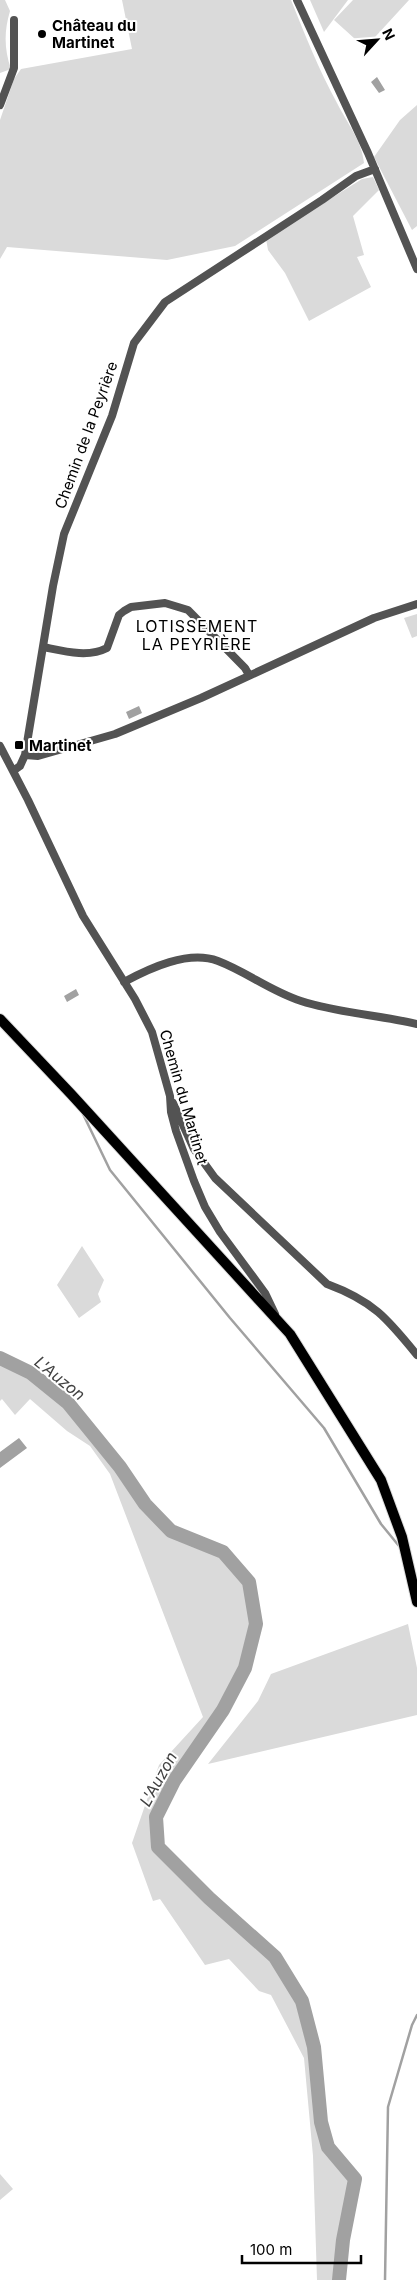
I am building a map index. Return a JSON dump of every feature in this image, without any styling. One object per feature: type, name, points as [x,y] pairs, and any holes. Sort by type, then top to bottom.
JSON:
[{"type":"main road","points":[[0,1019],[278,1320],[302,1352],[381,1480],[402,1537],[417,1602]]},
{"type":"street","points":[[297,0],[375,169],[417,269]]},
{"type":"street","points":[[0,105],[14,68],[14,20]]},
{"type":"street","name":"Chemin de la Peyrière","points":[[26,755],[52,586],[64,534],[112,416],[134,343],[166,302],[356,176],[375,169]]},
{"type":"street","points":[[43,647],[88,654],[100,652],[107,648],[119,615],[124,611],[131,607],[165,603],[188,610],[245,668],[249,675]]},
{"type":"street","points":[[0,746],[13,771],[20,766],[26,755],[38,756],[115,734],[201,698],[374,618],[417,604]]},
{"type":"street","name":"Chemin du Martinet","points":[[13,771],[83,916],[152,1032],[170,1096],[171,1112],[176,1131],[194,1181],[220,1232],[265,1293],[278,1320]]},
{"type":"street","points":[[124,982],[169,963],[191,958],[212,959],[238,970],[269,989],[302,1002],[417,1024]]},
{"type":"street","points":[[170,1096],[194,1149],[215,1178],[327,1284],[347,1291],[380,1312],[417,1355]]},
{"type":"shaded area","points":[[0,0],[5,0],[10,11],[6,40],[11,69],[0,73]]},
{"type":"shaded area","points":[[122,0],[291,0],[324,78],[357,140],[364,163],[235,246],[167,260],[7,247],[0,259],[0,120],[14,79],[21,69],[132,49]]},
{"type":"shaded area","points":[[310,0],[348,0],[324,32]]},
{"type":"shaded area","points":[[353,0],[409,0],[365,48],[334,20]]},
{"type":"shaded area","points":[[377,77],[385,90],[379,93],[371,82]]},
{"type":"shaded area","points":[[417,105],[417,226],[412,230],[374,157],[400,120]]},
{"type":"shaded area","points":[[373,177],[379,190],[353,216],[364,255],[357,257],[371,287],[309,321],[285,273],[268,250],[266,239],[362,179]]},
{"type":"shaded area","points":[[417,614],[417,636],[412,638],[404,618]]},
{"type":"shaded area","points":[[139,706],[142,713],[129,719],[126,712]]},
{"type":"shaded area","points":[[76,989],[79,995],[67,1002],[64,996]]},
{"type":"shaded area","points":[[82,1246],[104,1280],[98,1294],[101,1302],[79,1318],[57,1285]]},
{"type":"shaded area","points":[[0,1361],[29,1377],[66,1406],[118,1469],[142,1506],[168,1533],[220,1555],[245,1584],[252,1624],[243,1668],[221,1709],[172,1781],[154,1817],[156,1848],[207,1900],[273,1960],[300,2001],[312,2048],[319,2122],[326,2148],[353,2180],[341,2242],[337,2280],[317,2280],[313,2156],[304,2058],[271,1995],[259,1991],[229,1959],[205,1965],[160,1899],[153,1901],[132,1843],[159,1765],[203,1717],[110,1474],[90,1446],[67,1431],[30,1399],[15,1415],[2,1399],[0,1401]]},
{"type":"shaded area","points":[[19,1438],[27,1448],[0,1468],[0,1452]]},
{"type":"shaded area","points":[[408,1624],[417,1668],[417,1715],[208,1764],[258,1701],[271,1674]]},
{"type":"shaded area","points":[[0,2174],[13,2189],[0,2200]]},
{"type":"waterway","points":[[83,1114],[110,1170],[230,1318],[324,1428],[381,1524],[399,1546]]},
{"type":"waterway","name":"L'Auzon","points":[[0,1358],[31,1373],[68,1403],[120,1467],[145,1504],[171,1531],[223,1552],[249,1582],[256,1624],[245,1668],[223,1710],[174,1781],[156,1817],[158,1847],[209,1898],[275,1957],[302,2001],[314,2047],[321,2122],[328,2147],[355,2179],[343,2240],[339,2280]]},
{"type":"waterway","name":"L'Auzon","points":[[0,1364],[2,1359]]},
{"type":"waterway","points":[[385,2280],[388,2107],[412,2025],[417,2015]]},
{"type":"place","name":"Château du Martinet","points":[[42,34]]},
{"type":"place","name":"Martinet","points":[[19,745]]},
{"type":"district","name":"LOTISSEMENT LA PEYRIÈRE","points":[[197,635]]}]
